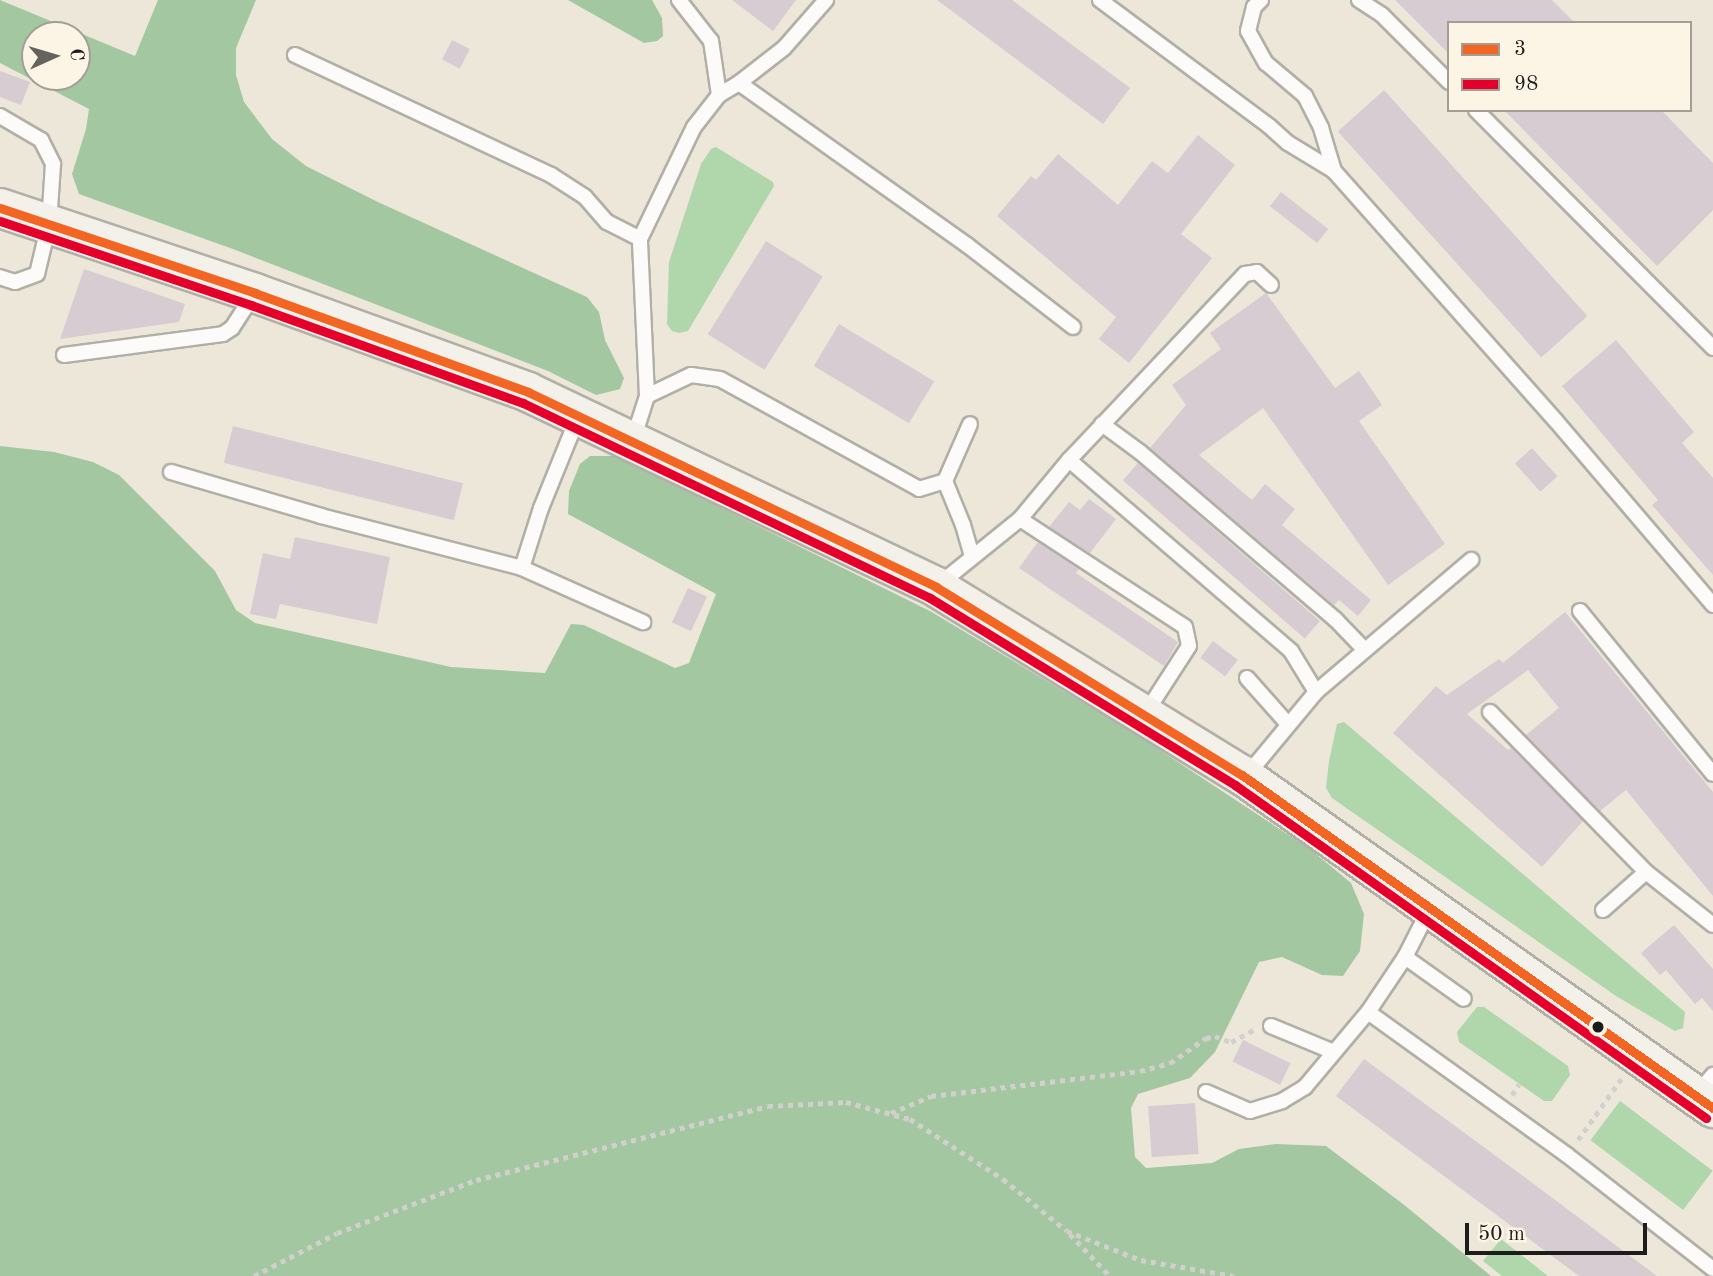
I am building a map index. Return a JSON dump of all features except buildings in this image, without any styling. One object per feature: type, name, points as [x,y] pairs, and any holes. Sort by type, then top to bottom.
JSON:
[{"type":"street","points":[[0,208],[255,293],[528,392],[936,587],[1242,775],[1638,1054],[1707,1092]]},
{"type":"lane","points":[[679,0],[711,41],[719,95]]},
{"type":"lane","points":[[632,441],[647,396],[640,239],[694,127],[719,95],[784,48],[825,0]]},
{"type":"lane","points":[[1100,0],[1269,125],[1288,143],[1334,171],[1556,421],[1713,605]]},
{"type":"lane","points":[[1261,0],[1254,7],[1248,31],[1266,62],[1305,96],[1321,128],[1334,171]]},
{"type":"lane","points":[[1359,0],[1382,15],[1447,80]]},
{"type":"lane","points":[[295,55],[551,175],[585,197],[607,222],[640,239]]},
{"type":"lane","points":[[739,83],[967,245],[1073,327]]},
{"type":"lane","points":[[1478,112],[1713,348]]},
{"type":"lane","points":[[0,116],[41,140],[53,164],[49,224],[37,274],[15,282],[0,277]]},
{"type":"lane","points":[[936,587],[1020,519],[1102,424],[1245,274],[1257,272],[1271,285]]},
{"type":"lane","points":[[64,355],[223,334],[232,328],[255,293]]},
{"type":"lane","points":[[647,396],[691,375],[720,379],[919,489],[945,481]]},
{"type":"lane","points":[[522,568],[541,508],[578,415]]},
{"type":"lane","points":[[971,424],[945,481],[972,556]]},
{"type":"lane","points":[[1102,424],[1140,452],[1336,620],[1364,649]]},
{"type":"lane","points":[[1069,460],[1291,652],[1316,692]]},
{"type":"lane","points":[[171,472],[321,516],[522,568],[643,622]]},
{"type":"lane","points":[[1020,519],[1185,628],[1189,646],[1144,715]]},
{"type":"lane","points":[[1242,775],[1257,762],[1287,723],[1316,692],[1471,560]]},
{"type":"lane","points":[[1580,611],[1713,774]]},
{"type":"lane","points":[[1247,678],[1287,723]]},
{"type":"lane","points":[[1490,712],[1646,872],[1713,925]]},
{"type":"lane","points":[[1603,910],[1646,872]]},
{"type":"lane","points":[[1206,1092],[1250,1111],[1282,1101],[1305,1087],[1367,1012],[1405,957],[1431,906]]},
{"type":"lane","points":[[1405,957],[1464,999]]},
{"type":"lane","points":[[1367,1012],[1567,1155],[1713,1269]]},
{"type":"lane","points":[[1271,1026],[1334,1052]]},
{"type":"path","points":[[890,1114],[931,1096],[1140,1071],[1170,1063],[1206,1038],[1215,1036],[1231,1042],[1254,1030],[1271,1026]]},
{"type":"path","points":[[1567,1155],[1638,1054]]},
{"type":"path","points":[[254,1276],[338,1233],[476,1180],[768,1106],[846,1102],[910,1119],[1003,1179],[1068,1231],[1110,1276]]},
{"type":"path","points":[[1068,1231],[1141,1260],[1234,1276]]},
{"type":"green space","points":[[0,0],[51,21],[21,21],[21,74],[0,63]]},
{"type":"green space","points":[[158,0],[256,0],[236,48],[236,75],[244,102],[272,139],[306,166],[380,203],[587,297],[599,312],[605,340],[624,378],[620,389],[596,395],[548,371],[233,249],[79,194],[72,174],[86,129],[89,109],[54,91],[91,91],[91,38],[135,56]]},
{"type":"green space","points":[[568,0],[652,0],[662,18],[663,36],[657,41],[644,43]]},
{"type":"green space","points":[[716,147],[773,182],[774,186],[688,331],[679,333],[672,331],[667,324],[669,262],[701,164],[711,149]]},
{"type":"green space","points":[[0,446],[54,452],[93,462],[119,475],[215,571],[236,610],[255,623],[451,667],[545,673],[571,624],[584,625],[675,668],[689,663],[716,594],[568,514],[569,491],[580,464],[590,456],[616,456],[930,611],[1140,737],[1310,849],[1351,883],[1364,914],[1360,951],[1343,976],[1322,975],[1282,957],[1259,962],[1215,1052],[1190,1078],[1138,1094],[1131,1108],[1135,1157],[1146,1168],[1212,1163],[1239,1149],[1276,1144],[1326,1146],[1491,1276],[0,1276]]},
{"type":"green space","points":[[1344,722],[1685,1012],[1683,1028],[1675,1031],[1616,996],[1332,798],[1326,788],[1329,761],[1337,724]]},
{"type":"green space","points":[[1477,1007],[1484,1007],[1568,1066],[1570,1075],[1552,1101],[1544,1101],[1459,1042],[1457,1032]]},
{"type":"green space","points":[[1620,1101],[1713,1171],[1683,1210],[1591,1140]]},
{"type":"green space","points":[[1501,1239],[1548,1276],[1502,1276],[1483,1261]]},
{"type":"transit line","name":"3","points":[[0,208],[255,293],[528,392],[936,587],[1242,775],[1713,1108]]},
{"type":"transit line","name":"98","points":[[0,221],[251,305],[523,403],[930,598],[1235,785],[1706,1118]]}]
